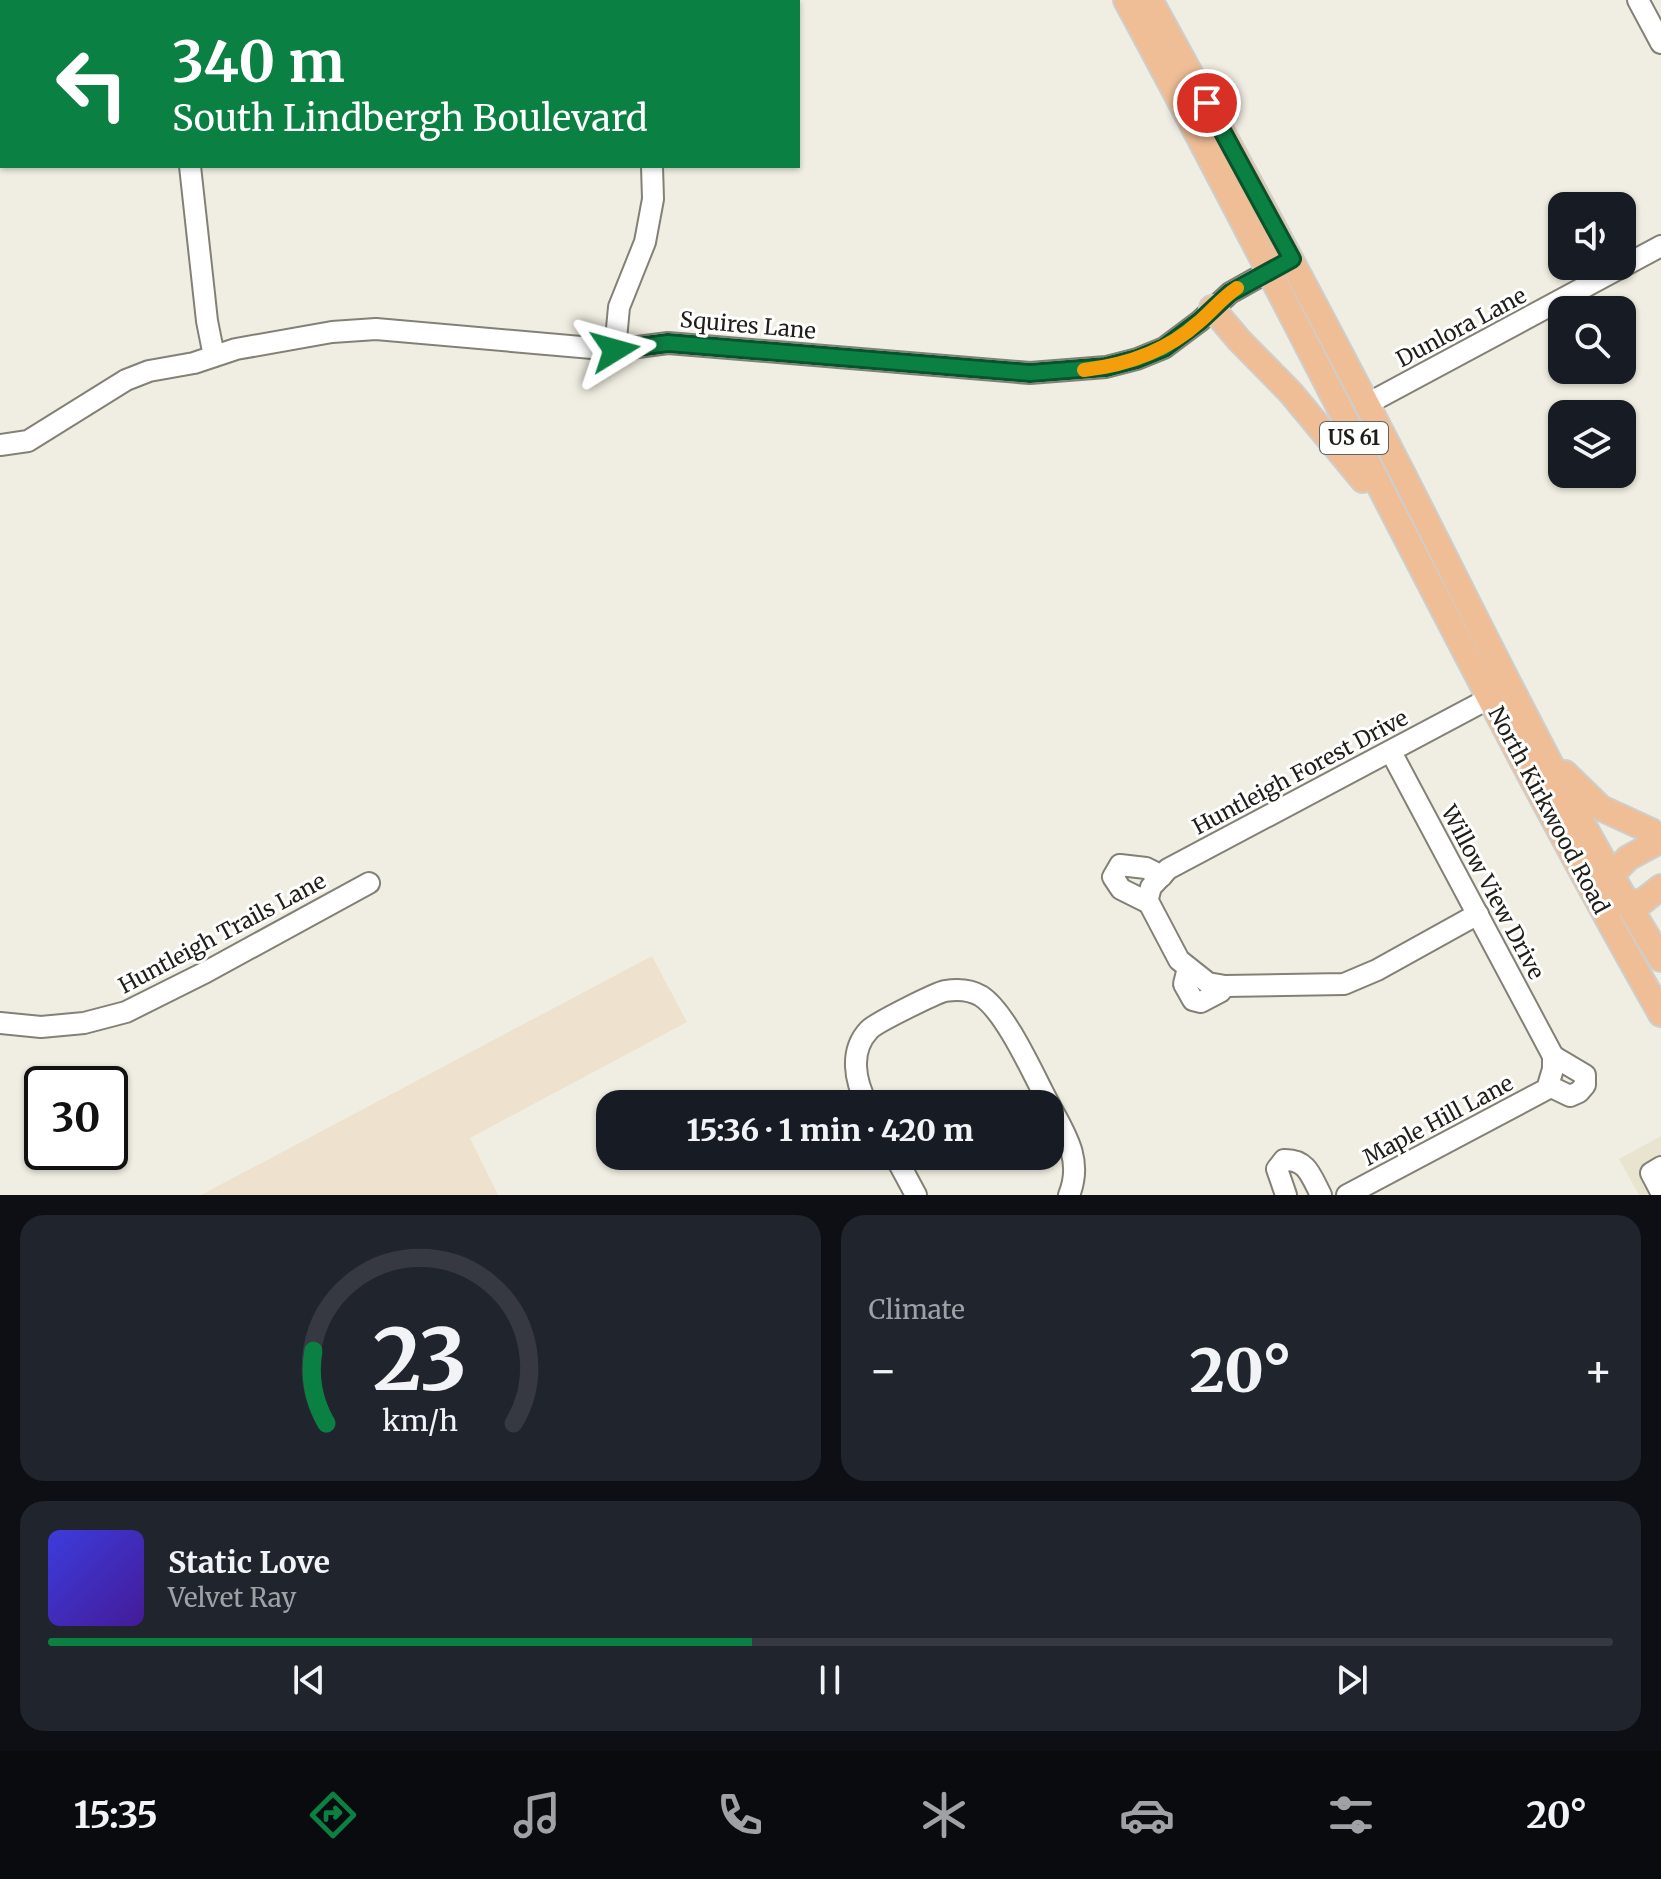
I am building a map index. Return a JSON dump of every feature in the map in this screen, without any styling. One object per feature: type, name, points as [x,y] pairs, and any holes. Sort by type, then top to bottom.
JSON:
[{"type":"main road","name":"US 61","points":[[1126,0],[1209,154],[1400,527]]},
{"type":"main road","name":"US 61","points":[[1150,0],[1292,259],[1367,404]]},
{"type":"main road","points":[[1212,308],[1324,431],[1400,527]]},
{"type":"main road","name":"North Kirkwood Road","points":[[1367,404],[1546,752],[1611,874],[1661,959]]},
{"type":"main road","name":"North Kirkwood Road","points":[[1400,527],[1488,699],[1661,1014]]},
{"type":"main road","points":[[1546,752],[1601,808],[1651,831],[1661,840],[1628,858],[1594,896],[1628,904],[1642,902],[1661,887]]},
{"type":"street","points":[[1638,0],[1661,43]]},
{"type":"street","points":[[190,168],[207,321],[214,356]]},
{"type":"street","points":[[615,350],[619,307],[645,242],[653,199],[652,168]]},
{"type":"street","name":"Dunlora Lane","points":[[1367,404],[1661,246]]},
{"type":"street","name":"Squires Lane","points":[[0,445],[28,441],[126,380],[149,371],[332,332],[376,329],[615,350],[668,343],[1030,373],[1106,367],[1164,348],[1230,293],[1292,259]]},
{"type":"street","name":"Huntleigh Forest Drive","points":[[1147,902],[1151,887],[1168,869],[1488,699]]},
{"type":"street","name":"Willow View Drive","points":[[1391,752],[1553,1056]]},
{"type":"street","points":[[1162,876],[1131,865],[1120,865],[1114,875],[1121,889],[1147,902],[1179,960],[1208,983],[1225,986],[1344,984],[1377,970],[1478,914]]},
{"type":"street","name":"Huntleigh Trails Lane","points":[[0,1023],[41,1027],[84,1023],[126,1012],[369,883]]},
{"type":"street","points":[[860,1090],[855,1069],[860,1045],[870,1028],[943,992],[962,990],[978,994],[995,1007],[1042,1090]]},
{"type":"street","name":"Maple Hill Lane","points":[[1347,1195],[1547,1089],[1553,1056]]},
{"type":"street","name":"Maple Hill Lane","points":[[1549,1086],[1570,1096],[1585,1085],[1585,1075],[1553,1056]]},
{"type":"street","points":[[1064,1131],[1076,1162],[1075,1182],[1069,1195]]},
{"type":"street","points":[[1286,1195],[1277,1169],[1284,1160],[1296,1159],[1306,1165],[1321,1195]]},
{"type":"street","points":[[1661,1167],[1651,1173],[1661,1192]]},
{"type":"street","points":[[903,1170],[916,1195]]},
{"type":"shaded area","points":[[652,956],[687,1022],[470,1138],[498,1195],[201,1195]]},
{"type":"shaded area","points":[[1661,1136],[1661,1195],[1639,1195],[1619,1159]]},
{"type":"slow traffic","points":[[1084,370],[1131,361],[1164,348],[1237,288]]},
{"type":"route","points":[[615,350],[668,343],[1030,373],[1106,367],[1164,348],[1230,293],[1292,259],[1207,103]]}]
